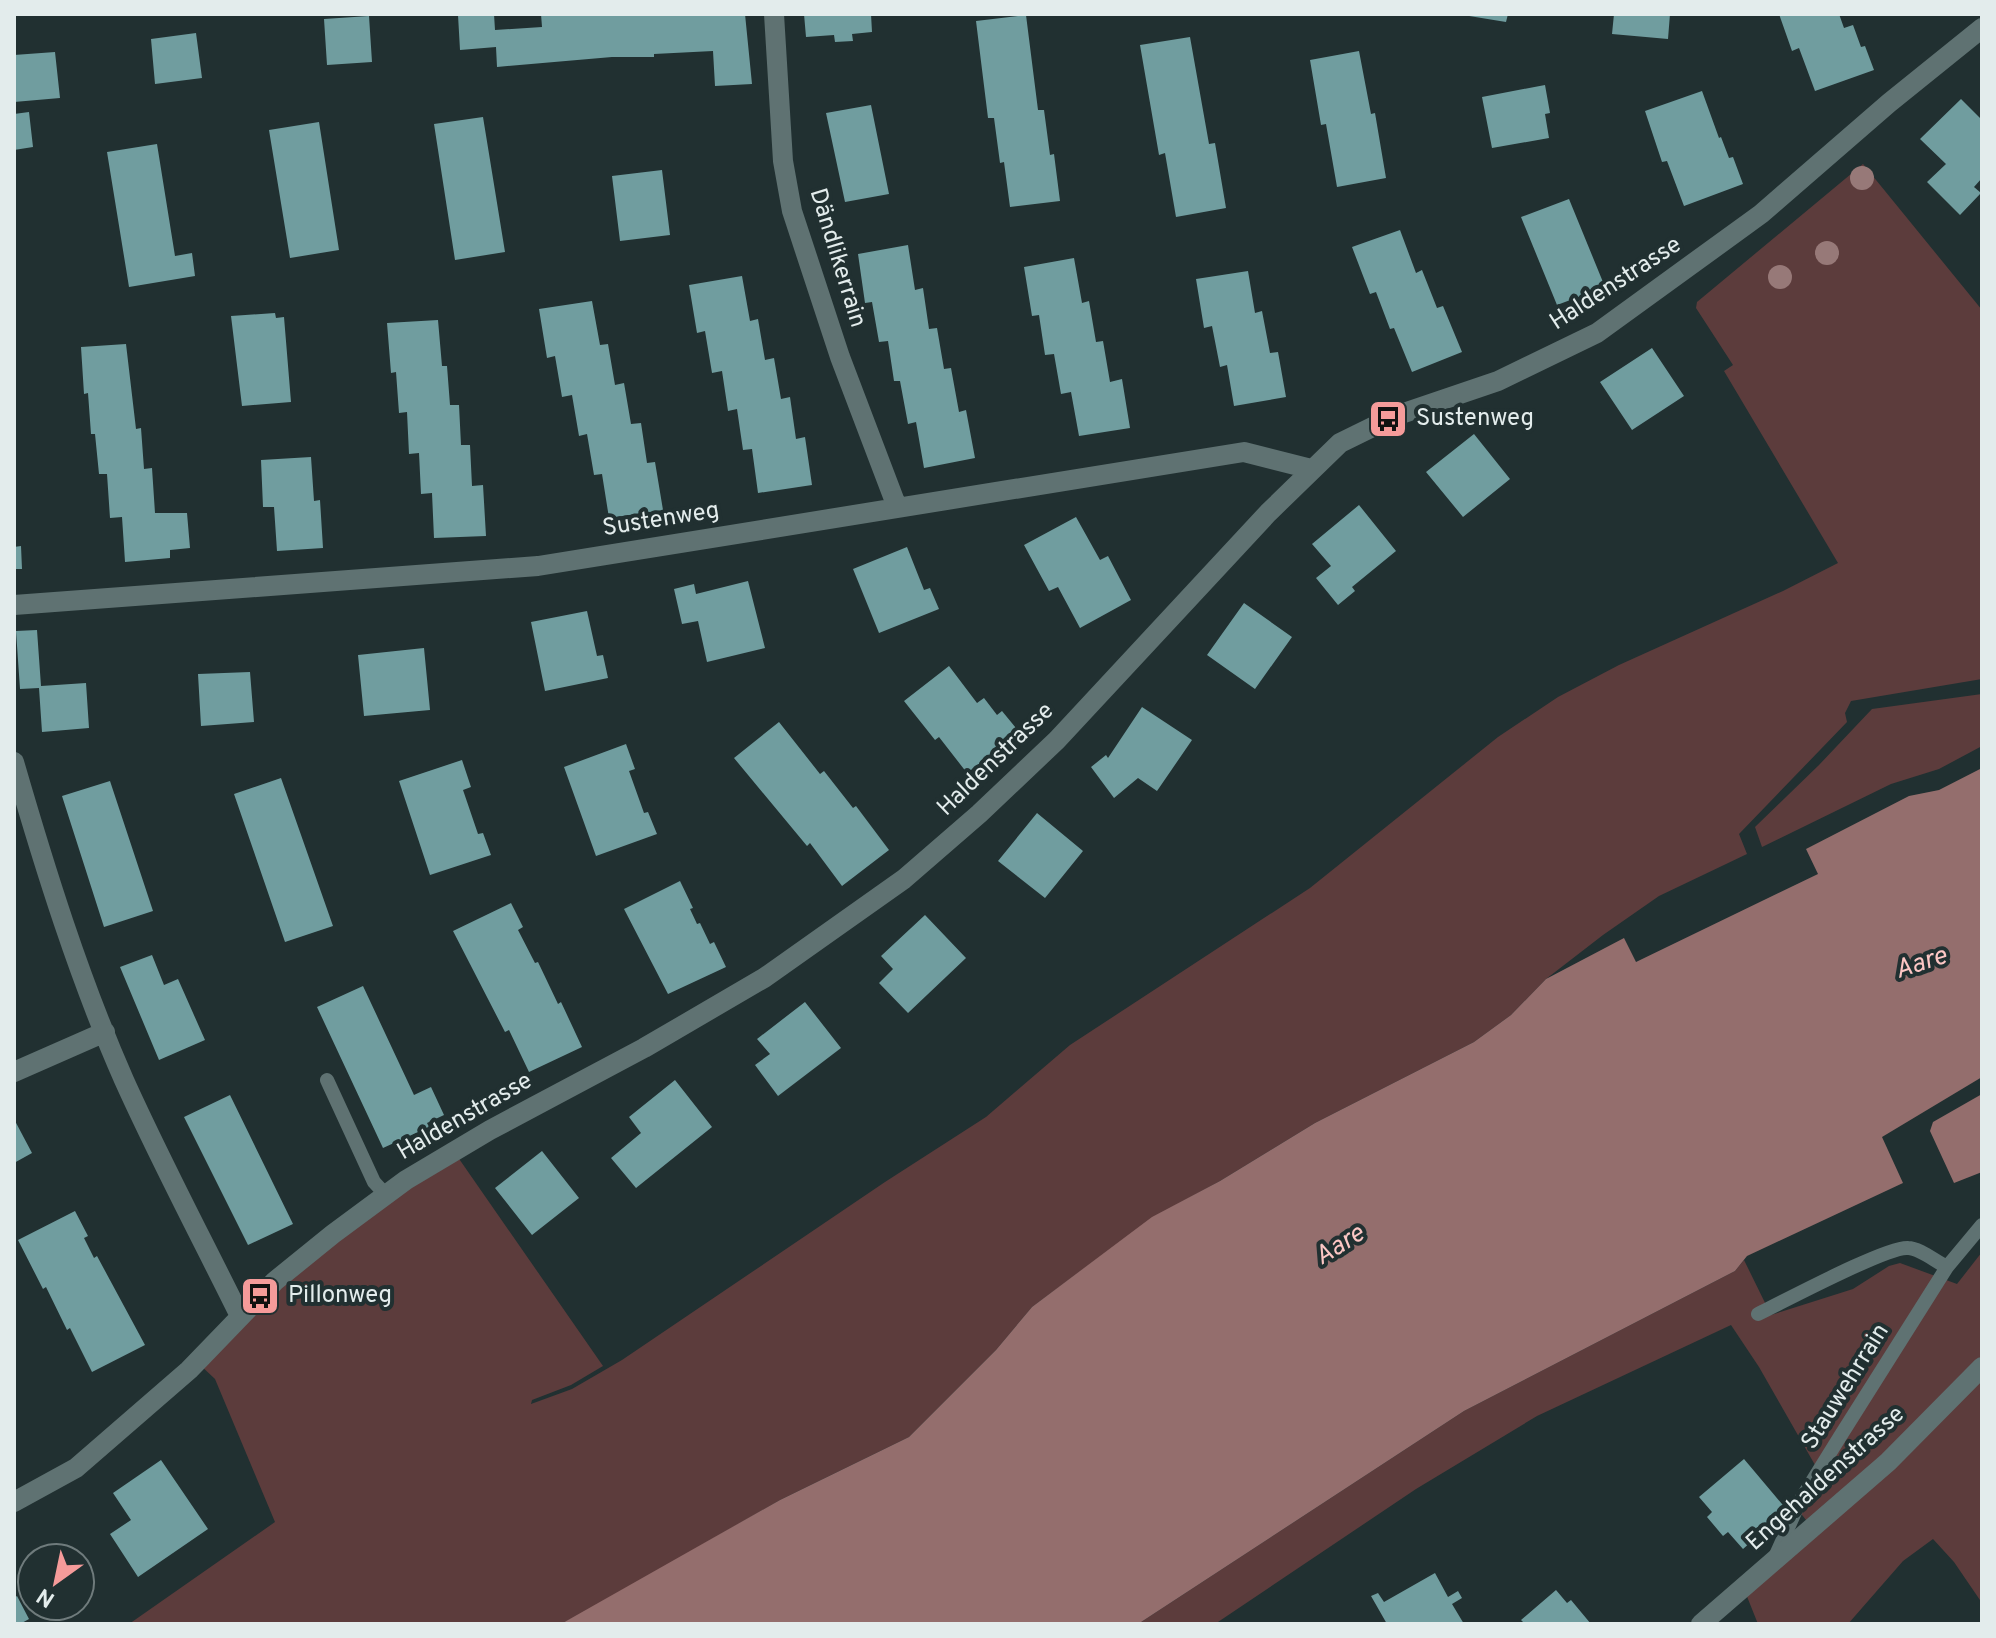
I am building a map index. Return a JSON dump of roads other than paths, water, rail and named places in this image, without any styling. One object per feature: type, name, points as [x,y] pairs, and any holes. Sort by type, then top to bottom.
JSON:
[{"type":"street","name":"Dändlikerrain","points":[[774,14],[783,161],[792,211],[840,357],[897,507]]},
{"type":"street","name":"Haldenstrasse","points":[[14,1502],[76,1468],[189,1370],[284,1274],[406,1180],[764,978],[904,879],[1057,740],[1311,469],[1340,443],[1395,416],[1498,381],[1597,333],[1761,214],[1889,103],[1982,28]]},
{"type":"street","name":"Sustenweg","points":[[14,605],[538,566],[1244,452],[1311,469]]},
{"type":"street","points":[[14,762],[36,838],[124,1079],[240,1316]]},
{"type":"street","points":[[14,1072],[105,1032]]},
{"type":"street","name":"Engehaldenstrasse","points":[[1701,1624],[1888,1462],[1982,1367]]},
{"type":"lane","points":[[327,1080],[374,1182],[386,1195]]},
{"type":"lane","name":"Stauwehrrain","points":[[1771,1565],[1800,1501],[1947,1267],[1982,1225]]},
{"type":"lane","points":[[1758,1314],[1900,1249],[1913,1249],[1947,1267]]},
{"type":"water","name":"Aare","points":[[1982,768],[1982,1077],[1882,1137],[1903,1183],[1747,1256],[1735,1271],[1464,1411],[1138,1624],[561,1624],[780,1500],[909,1437],[996,1350],[1032,1307],[1152,1217],[1220,1181],[1315,1123],[1474,1042],[1511,1015],[1546,979],[1624,938],[1636,962],[1818,874],[1806,849],[1909,796],[1939,790]]},
{"type":"water","points":[[1982,1094],[1982,1172],[1954,1183],[1930,1131],[1933,1122]]},
{"type":"place","name":"Sustenweg","points":[[1388,419]]},
{"type":"place","name":"Pillonweg","points":[[260,1296]]}]
